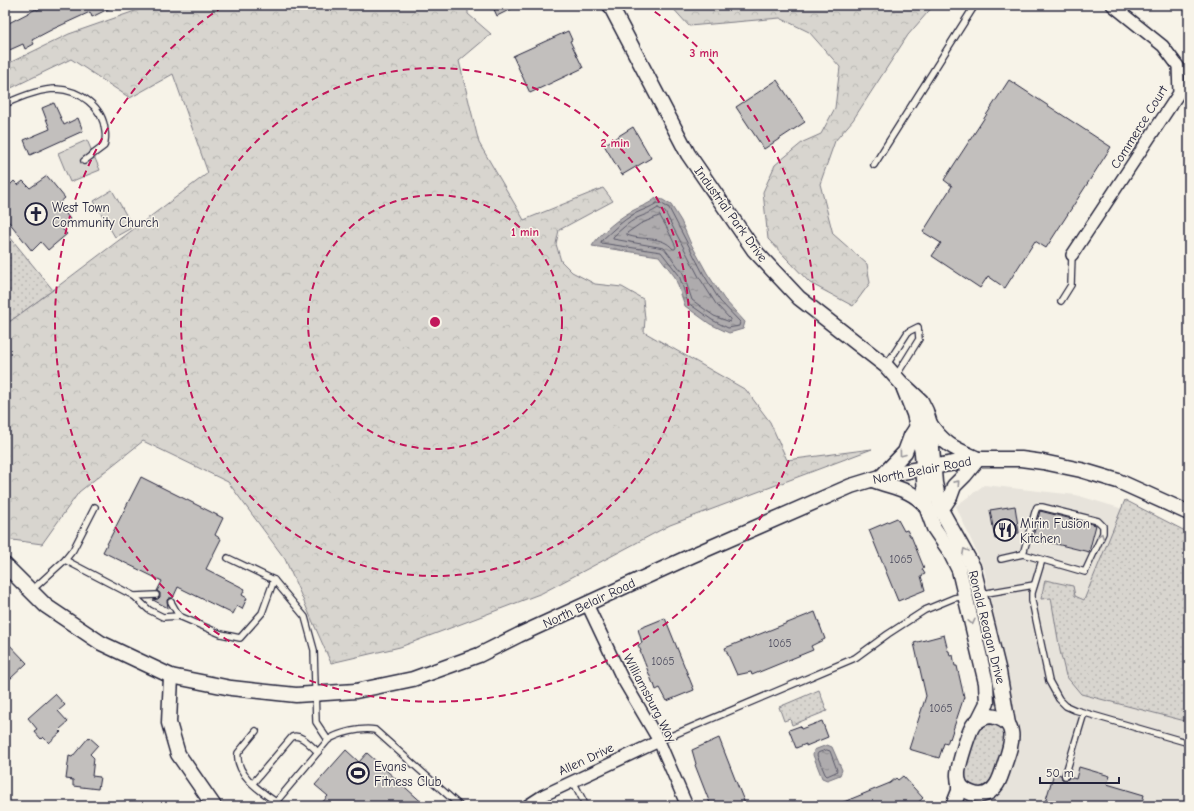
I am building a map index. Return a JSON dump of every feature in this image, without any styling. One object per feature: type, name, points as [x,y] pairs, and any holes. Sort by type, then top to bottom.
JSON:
[{"type":"street","name":"Industrial Park Drive","points":[[610,5],[688,154],[754,250],[799,298],[894,375]]},
{"type":"street","name":"Commerce Court","points":[[1072,255],[1179,93],[1178,66],[1163,46],[1112,5]]},
{"type":"street","points":[[894,375],[914,414],[924,425],[948,444],[978,459],[954,486],[950,497],[941,510]]},
{"type":"street","points":[[924,425],[922,453],[928,467]]},
{"type":"street","points":[[924,425],[911,436],[905,452],[877,478],[889,487],[903,489],[926,506]]},
{"type":"street","name":"North Belair Road","points":[[5,565],[46,606],[101,643],[171,676],[231,688],[296,695],[356,691],[413,678],[479,655],[587,604],[787,514],[851,486],[890,474],[978,459],[1021,459],[1081,470],[1118,481],[1189,513]]},
{"type":"street","name":"Ronald Reagan Drive","points":[[928,467],[926,506],[934,528],[949,550],[959,570],[988,690],[987,703],[978,721],[971,729],[958,768],[959,791],[952,806]]},
{"type":"street","name":"Ronald Reagan Drive","points":[[928,467],[936,483],[941,510],[945,520],[961,544],[973,567],[999,672],[1008,724],[1011,730],[1012,743],[1000,780],[991,792],[973,806]]},
{"type":"street","points":[[966,596],[980,594]]},
{"type":"street","name":"Williamsburg Way","points":[[587,604],[622,678],[659,740],[687,806]]},
{"type":"street","points":[[171,676],[169,723],[178,754],[214,806]]},
{"type":"street","points":[[978,721],[984,717],[990,716],[1003,720],[1008,724]]},
{"type":"street","name":"Allen Drive","points":[[527,806],[544,795],[659,740]]},
{"type":"street","points":[[959,782],[962,787],[972,794],[986,794],[991,792]]},
{"type":"lane","points":[[874,165],[975,5]]},
{"type":"lane","points":[[5,104],[32,94],[54,89],[71,91],[84,96],[101,115],[106,130],[104,146],[84,161]]},
{"type":"lane","points":[[1061,300],[1071,285],[1072,255]]},
{"type":"lane","points":[[918,328],[919,339],[894,375],[908,332],[918,328]]},
{"type":"lane","points":[[31,591],[65,560],[73,550],[95,507]]},
{"type":"lane","points":[[1001,559],[1023,554],[1085,572],[1104,533],[1103,526],[1098,521],[1037,507],[1034,512],[1023,554]]},
{"type":"lane","points":[[228,558],[274,580],[305,616],[314,650],[316,722],[328,740]]},
{"type":"lane","points":[[65,560],[134,596],[149,610],[163,616],[180,616],[221,634],[240,638],[262,613],[274,580]]},
{"type":"lane","points":[[1042,560],[1032,593],[1032,601],[1049,681],[1053,690],[1063,702],[1075,710],[1189,743]]},
{"type":"lane","points":[[980,594],[1034,585]]},
{"type":"lane","points":[[134,596],[156,594]]},
{"type":"lane","points":[[659,740],[855,658],[925,610],[954,598],[966,596]]},
{"type":"lane","points":[[171,602],[180,616]]},
{"type":"lane","points":[[1065,776],[1084,713]]},
{"type":"lane","points":[[256,731],[238,753],[238,764],[244,774],[263,793],[278,804],[328,740],[334,736],[368,728],[375,730],[460,806]]},
{"type":"lane","points":[[253,783],[292,737],[299,736],[318,752]]},
{"type":"lane","points":[[573,781],[586,806]]},
{"type":"shaded area","points":[[984,485],[1076,495],[1133,512],[1189,539],[1189,806],[984,806],[1000,793],[1021,737],[1012,702],[984,569],[956,506]]},
{"type":"green space","points":[[152,5],[468,5],[468,14],[491,34],[459,61],[479,143],[524,220],[603,188],[613,201],[559,230],[556,244],[561,261],[572,272],[595,284],[622,287],[643,299],[645,319],[644,332],[746,390],[770,422],[787,460],[872,449],[670,525],[542,593],[400,647],[331,663],[285,559],[228,482],[143,441],[79,492],[42,544],[5,539],[5,325],[208,173],[173,74],[130,98],[71,59],[5,91],[5,65],[69,34]]},
{"type":"green space","points":[[670,5],[934,5],[908,35],[853,120],[835,141],[820,184],[833,234],[867,264],[870,283],[853,306],[810,283],[768,239],[763,192],[775,165],[803,142],[821,134],[835,108],[840,67],[809,32],[780,18],[689,26]]},
{"type":"green space","points":[[87,140],[100,170],[70,182],[58,153]]},
{"type":"green space","points":[[112,190],[133,227],[115,237],[94,201]]},
{"type":"green space","points":[[5,231],[53,290],[5,325]]},
{"type":"green space","points":[[1125,500],[1189,533],[1189,722],[1081,694],[1066,676],[1051,598],[1041,599],[1045,580],[1073,586],[1075,596],[1084,600]]},
{"type":"green space","points":[[819,690],[827,711],[792,725],[790,719],[784,721],[779,707]]},
{"type":"green space","points":[[991,722],[1002,726],[1007,733],[995,779],[986,789],[973,789],[966,782],[964,771],[977,731],[983,725]]},
{"type":"water","points":[[656,198],[671,205],[681,221],[690,242],[707,273],[724,299],[745,322],[743,329],[729,333],[710,324],[685,306],[675,277],[659,256],[592,246],[605,231],[617,221]]},
{"type":"water","points":[[827,745],[832,747],[842,770],[840,775],[827,780],[822,778],[813,755],[814,750]]},
{"type":"building","points":[[48,5],[116,5],[92,17],[90,12],[53,29],[32,40],[34,44],[25,49],[23,44],[5,52],[5,25],[36,9],[37,10]]},
{"type":"building","points":[[492,5],[519,5],[497,16]]},
{"type":"building","points":[[568,31],[572,40],[570,41],[583,68],[530,93],[513,56]]},
{"type":"building","points":[[777,80],[805,122],[764,149],[736,107]]},
{"type":"building","points":[[1009,80],[1111,147],[1046,248],[1035,241],[1005,288],[988,276],[980,288],[932,256],[941,243],[923,232],[952,186],[944,180]]},
{"type":"building","points":[[54,103],[64,125],[78,118],[83,131],[30,155],[24,140],[50,129],[42,108]]},
{"type":"building","points":[[633,127],[651,158],[622,175],[604,145]]},
{"type":"building","points":[[47,176],[65,198],[58,204],[70,219],[60,227],[67,234],[48,250],[41,242],[32,251],[5,217],[5,209],[10,205],[5,199],[5,196],[9,193],[6,189],[14,181],[18,185],[23,181],[30,188]]},
{"type":"building","points":[[141,477],[223,518],[215,535],[221,539],[206,569],[245,589],[242,595],[247,598],[242,609],[237,606],[233,614],[178,587],[173,598],[169,598],[167,600],[168,608],[153,600],[160,597],[160,593],[157,591],[162,581],[103,552]]},
{"type":"building","points":[[1015,506],[1019,533],[1010,534],[1011,537],[995,539],[990,510]]},
{"type":"building","points":[[1040,511],[1096,525],[1089,552],[1044,541],[1044,543],[1032,540]]},
{"type":"building","points":[[897,518],[904,531],[907,530],[911,536],[925,574],[921,576],[925,590],[898,601],[869,530]]},
{"type":"building","points":[[815,612],[825,639],[811,646],[813,650],[752,675],[751,672],[737,675],[725,648]]},
{"type":"building","points":[[665,618],[694,690],[667,701],[660,688],[656,690],[638,645],[642,643],[638,629]]},
{"type":"building","points":[[944,635],[950,656],[953,655],[955,666],[957,666],[964,697],[950,739],[949,738],[947,744],[944,743],[939,758],[909,749],[926,696],[914,643]]},
{"type":"building","points":[[5,640],[27,663],[10,679],[5,673]]},
{"type":"building","points":[[55,694],[65,705],[58,711],[68,722],[59,730],[61,732],[49,743],[43,737],[41,739],[34,731],[37,729],[28,718]]},
{"type":"building","points":[[822,721],[828,737],[806,746],[806,744],[796,748],[789,730],[800,726],[801,729]]},
{"type":"building","points":[[89,737],[98,745],[90,754],[94,758],[92,776],[100,777],[98,789],[73,786],[73,780],[66,779],[69,756],[72,757]]},
{"type":"building","points":[[719,738],[746,806],[711,806],[695,765],[692,750]]},
{"type":"building","name":"Evans Fitness Club","points":[[346,750],[359,762],[367,753],[426,806],[319,806],[328,796],[315,785]]},
{"type":"building","points":[[1079,767],[1110,776],[1107,784],[1144,795],[1141,806],[1044,806],[1054,773],[1061,775],[1062,779],[1064,780],[1068,779],[1069,777],[1076,779]]},
{"type":"building","points":[[903,776],[923,798],[914,806],[834,806],[890,783],[896,778],[898,780]]},
{"type":"place","name":"West Town Community Church","points":[[36,214]]},
{"type":"place","name":"Mirin Fusion Kitchen","points":[[1005,530]]},
{"type":"place","name":"Evans Fitness Club","points":[[358,773]]}]
